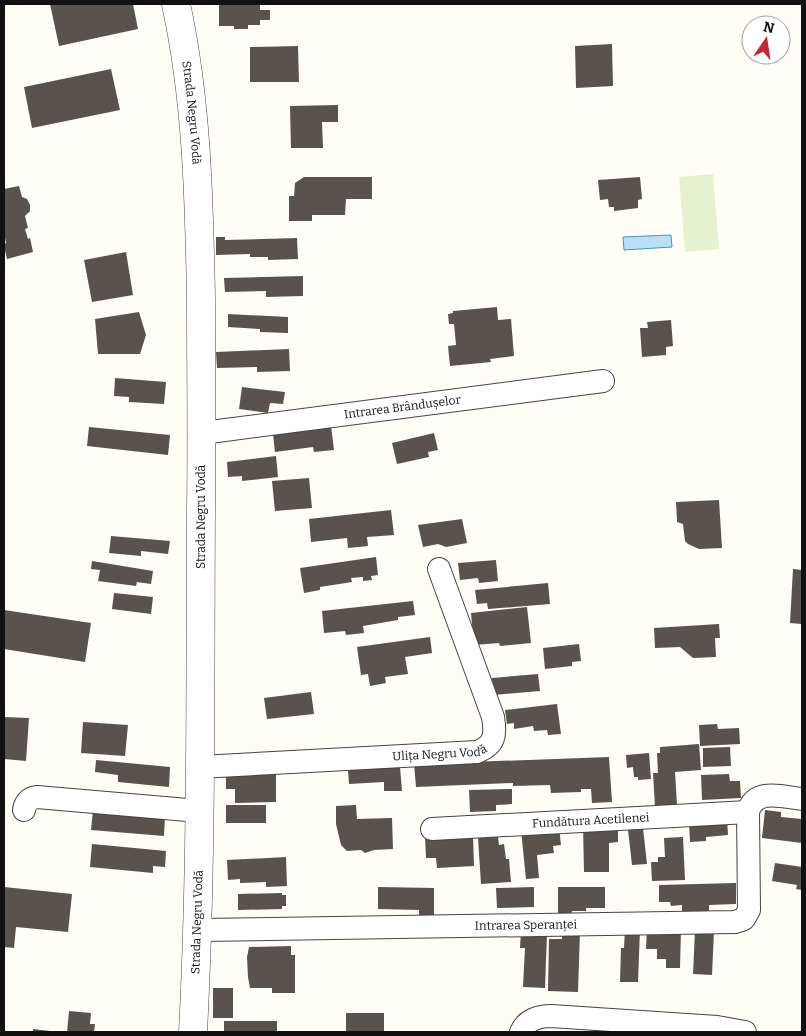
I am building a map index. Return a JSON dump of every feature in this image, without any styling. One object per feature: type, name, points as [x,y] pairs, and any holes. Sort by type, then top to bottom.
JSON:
[{"type":"street","name":"Strada Negru Vodă","points":[[176,4],[188,70],[200,198],[202,433],[200,812],[198,930],[193,1032]]},
{"type":"street","name":"Intrarea Brândușelor","points":[[202,433],[603,381]]},
{"type":"street","name":"Ulița Negru Vodă","points":[[200,767],[477,752],[488,748],[494,738],[495,727],[493,717],[438,569]]},
{"type":"street","points":[[748,812],[750,805],[760,796],[768,795],[802,799]]},
{"type":"street","points":[[24,810],[24,805],[28,801],[37,797],[200,812]]},
{"type":"street","name":"Fundătura Acetilenei","points":[[432,829],[748,812]]},
{"type":"street","name":"Intrarea Speranței","points":[[198,930],[735,922],[744,919],[748,910],[748,812]]},
{"type":"street","points":[[521,1032],[530,1021],[541,1016],[551,1016],[713,1027],[745,1032]]},
{"type":"green space","points":[[713,174],[719,249],[685,252],[679,177]]},
{"type":"water","points":[[671,235],[672,247],[624,250],[623,237]]},
{"type":"building","points":[[50,4],[133,4],[138,29],[59,46]]},
{"type":"building","points":[[219,4],[260,4],[260,10],[270,10],[270,20],[260,20],[260,25],[248,25],[248,29],[234,29],[234,26],[219,26]]},
{"type":"building","points":[[612,44],[613,86],[576,88],[575,46]]},
{"type":"building","points":[[298,46],[299,82],[250,82],[250,47]]},
{"type":"building","points":[[111,69],[120,110],[32,128],[24,87]]},
{"type":"building","points":[[338,105],[338,122],[322,122],[323,148],[291,148],[290,106]]},
{"type":"building","points":[[304,177],[372,177],[372,199],[346,199],[345,215],[312,215],[312,221],[289,221],[289,196],[294,196],[295,183]]},
{"type":"building","points":[[640,177],[642,199],[638,200],[638,208],[614,211],[614,207],[609,207],[608,199],[600,200],[598,180]]},
{"type":"building","points":[[19,186],[22,197],[27,199],[30,205],[30,211],[25,216],[28,228],[25,229],[28,239],[30,238],[33,252],[7,259],[4,246],[6,243],[4,233],[4,189]]},
{"type":"building","points":[[216,237],[225,237],[225,240],[297,238],[298,259],[268,260],[268,257],[250,257],[250,254],[216,255]]},
{"type":"building","points":[[126,252],[133,295],[92,302],[84,260]]},
{"type":"building","points":[[303,276],[303,296],[266,297],[266,291],[225,292],[224,278]]},
{"type":"building","points":[[497,307],[498,320],[511,319],[514,356],[490,359],[491,362],[450,366],[448,346],[456,345],[454,324],[449,324],[448,314],[453,313],[453,311]]},
{"type":"building","points":[[139,312],[146,335],[140,354],[98,354],[95,319]]},
{"type":"building","points":[[228,314],[288,317],[288,333],[260,332],[260,329],[228,327]]},
{"type":"building","points":[[671,320],[673,346],[666,347],[666,355],[642,357],[640,328],[648,328],[647,322]]},
{"type":"building","points":[[289,349],[290,371],[257,372],[257,367],[217,368],[216,352]]},
{"type":"building","points":[[115,378],[166,382],[164,404],[129,402],[129,397],[114,396]]},
{"type":"building","points":[[242,387],[285,392],[283,404],[270,403],[268,413],[239,409]]},
{"type":"building","points":[[331,426],[334,450],[314,452],[313,447],[275,452],[273,434]]},
{"type":"building","points":[[89,427],[170,435],[168,455],[87,446]]},
{"type":"building","points":[[434,433],[438,450],[428,452],[429,457],[397,464],[392,443]]},
{"type":"building","points":[[276,456],[278,477],[242,481],[242,476],[228,477],[227,462]]},
{"type":"building","points":[[309,478],[312,508],[275,511],[272,481]]},
{"type":"building","points":[[719,500],[722,548],[699,549],[688,544],[685,541],[683,524],[677,522],[676,502]]},
{"type":"building","points":[[391,510],[394,535],[367,537],[368,546],[348,548],[347,538],[311,542],[309,519]]},
{"type":"building","points":[[462,519],[467,543],[446,547],[438,544],[423,547],[418,525]]},
{"type":"building","points":[[111,536],[170,541],[168,554],[141,551],[141,556],[109,553]]},
{"type":"building","points":[[376,557],[378,575],[371,576],[372,580],[363,581],[363,577],[351,578],[352,582],[320,587],[320,590],[304,593],[300,568]]},
{"type":"building","points":[[496,560],[498,581],[479,583],[478,578],[460,580],[458,563]]},
{"type":"building","points":[[92,561],[153,571],[151,584],[137,582],[136,586],[98,581],[100,570],[91,569]]},
{"type":"building","points":[[793,569],[802,570],[802,624],[790,623]]},
{"type":"building","points":[[548,583],[550,604],[488,609],[487,603],[477,604],[475,590]]},
{"type":"building","points":[[114,593],[153,597],[151,614],[112,609]]},
{"type":"building","points":[[413,601],[415,615],[398,617],[398,620],[363,626],[364,633],[346,635],[345,631],[324,633],[322,611]]},
{"type":"building","points":[[527,607],[531,643],[500,646],[499,643],[474,645],[471,613]]},
{"type":"building","points":[[4,610],[91,623],[85,662],[4,649]]},
{"type":"building","points":[[719,624],[720,638],[715,638],[716,657],[693,658],[680,647],[655,648],[654,628]]},
{"type":"building","points":[[430,637],[432,653],[405,657],[408,674],[385,677],[386,683],[370,686],[368,674],[361,675],[357,647]]},
{"type":"building","points":[[579,644],[581,661],[572,662],[572,666],[545,669],[543,648]]},
{"type":"building","points":[[538,674],[540,691],[494,695],[492,678]]},
{"type":"building","points":[[311,692],[314,714],[267,719],[264,698]]},
{"type":"building","points":[[557,704],[561,734],[548,735],[547,730],[534,731],[533,726],[514,729],[514,723],[507,724],[505,710]]},
{"type":"building","points":[[4,717],[29,718],[26,761],[4,759]]},
{"type":"building","points":[[83,722],[128,725],[125,756],[81,753]]},
{"type":"building","points":[[717,724],[718,729],[739,728],[740,744],[700,746],[699,725]]},
{"type":"building","points":[[699,744],[701,770],[675,772],[677,805],[655,807],[653,773],[658,773],[657,753],[660,753],[660,747]]},
{"type":"building","points":[[730,747],[731,766],[703,767],[703,748]]},
{"type":"building","points":[[649,753],[651,779],[638,780],[638,777],[634,777],[633,767],[627,768],[626,755]]},
{"type":"building","points":[[609,757],[612,802],[592,803],[591,789],[581,789],[581,792],[551,793],[550,785],[513,786],[513,783],[416,787],[414,764]]},
{"type":"building","points":[[96,760],[170,767],[169,787],[118,782],[118,775],[95,772]]},
{"type":"building","points":[[400,767],[402,791],[384,791],[384,782],[349,784],[348,770]]},
{"type":"building","points":[[276,771],[276,802],[235,803],[235,789],[226,789],[226,772]]},
{"type":"building","points":[[729,774],[730,781],[740,781],[741,798],[702,800],[701,775]]},
{"type":"building","points":[[512,789],[512,804],[496,805],[496,811],[470,812],[469,790]]},
{"type":"building","points":[[226,805],[266,805],[266,823],[226,823]]},
{"type":"building","points":[[356,805],[357,819],[392,818],[393,849],[374,850],[365,853],[361,850],[347,851],[341,845],[336,824],[336,806]]},
{"type":"building","points":[[93,810],[165,817],[164,836],[91,830]]},
{"type":"building","points":[[765,810],[781,812],[781,817],[802,819],[802,843],[762,838]]},
{"type":"building","points":[[727,818],[728,835],[706,837],[706,841],[690,842],[689,821]]},
{"type":"building","points":[[618,824],[618,842],[609,843],[609,872],[584,872],[583,825]]},
{"type":"building","points":[[559,827],[561,845],[553,846],[554,853],[537,855],[539,878],[526,879],[521,830]]},
{"type":"building","points":[[643,828],[647,864],[632,865],[628,830]]},
{"type":"building","points":[[473,835],[474,866],[437,868],[436,858],[426,858],[425,837]]},
{"type":"building","points":[[498,837],[499,845],[504,844],[506,859],[509,859],[511,882],[481,884],[478,838]]},
{"type":"building","points":[[683,837],[685,880],[652,881],[651,862],[658,862],[658,857],[665,857],[664,838]]},
{"type":"building","points":[[92,844],[166,851],[165,867],[153,866],[153,873],[90,867]]},
{"type":"building","points":[[286,857],[287,886],[266,887],[266,882],[240,883],[240,879],[228,880],[227,860]]},
{"type":"building","points":[[775,863],[802,867],[802,890],[796,889],[797,885],[772,881]]},
{"type":"building","points":[[736,883],[736,904],[709,905],[709,912],[682,912],[682,905],[671,906],[670,902],[659,902],[659,885]]},
{"type":"building","points":[[4,887],[72,894],[68,932],[16,927],[14,948],[4,947]]},
{"type":"building","points":[[378,887],[434,888],[434,918],[419,918],[419,910],[378,909]]},
{"type":"building","points":[[534,887],[534,907],[497,908],[496,888]]},
{"type":"building","points":[[558,887],[605,887],[605,908],[586,908],[586,911],[572,911],[571,915],[558,914]]},
{"type":"building","points":[[282,893],[282,895],[286,895],[286,906],[282,906],[282,909],[238,910],[238,894]]},
{"type":"building","points":[[625,928],[640,929],[638,982],[620,982],[621,948],[624,948]]},
{"type":"building","points":[[647,928],[681,929],[680,968],[666,968],[666,959],[657,959],[657,949],[646,949]]},
{"type":"building","points":[[562,930],[580,931],[578,992],[548,991],[549,939],[562,939]]},
{"type":"building","points":[[695,930],[714,931],[712,975],[693,974]]},
{"type":"building","points":[[521,932],[547,934],[545,988],[523,987],[525,948],[520,948]]},
{"type":"building","points":[[291,946],[291,955],[295,955],[295,993],[272,993],[272,988],[250,988],[247,957],[249,947]]},
{"type":"building","points":[[213,988],[233,988],[233,1018],[213,1018]]},
{"type":"building","points":[[69,1011],[91,1013],[90,1024],[95,1024],[94,1032],[67,1032]]},
{"type":"building","points":[[346,1013],[384,1013],[384,1032],[346,1032]]},
{"type":"building","points":[[224,1021],[277,1021],[277,1032],[224,1032]]},
{"type":"building","points":[[33,1029],[50,1031],[50,1032],[33,1032]]}]
